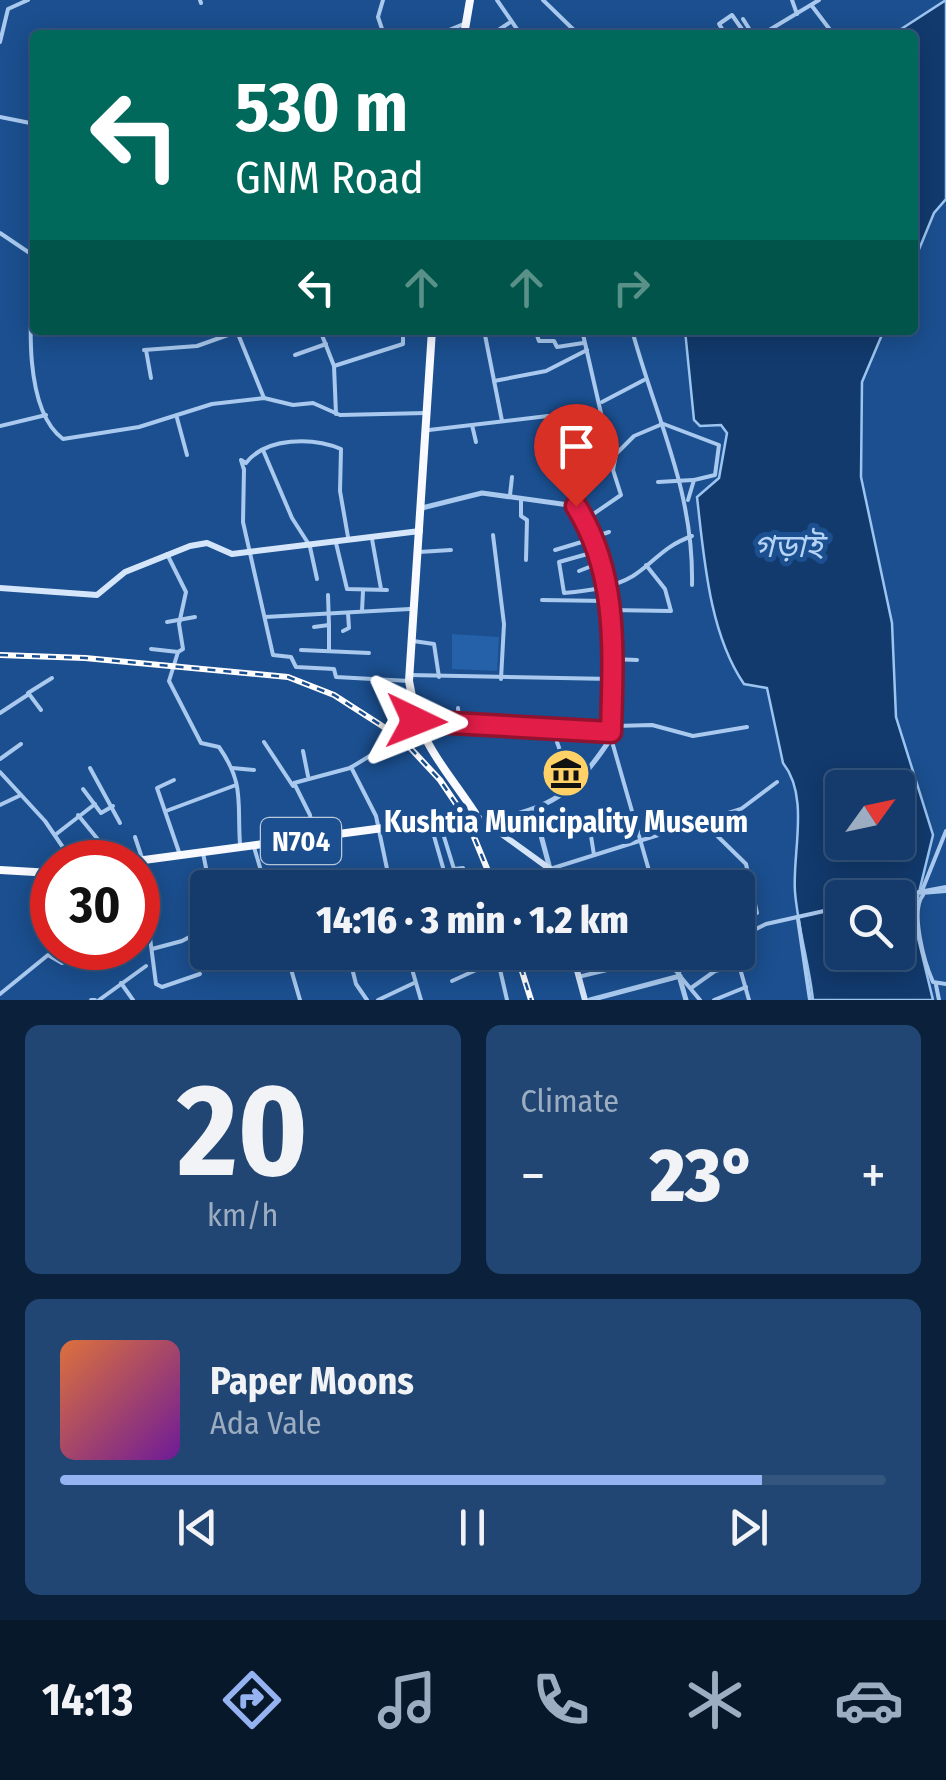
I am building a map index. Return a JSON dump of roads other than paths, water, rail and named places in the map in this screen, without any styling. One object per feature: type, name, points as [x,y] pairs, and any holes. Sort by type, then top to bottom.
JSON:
[{"type":"highway","points":[[465,30],[473,0]]},
{"type":"highway","points":[[466,30],[473,0]]},
{"type":"highway","points":[[430,335],[409,678],[416,721],[435,760],[478,817]]},
{"type":"highway","points":[[415,571],[427,423]]},
{"type":"highway","name":"N704","points":[[160,860],[443,826],[478,817]]},
{"type":"highway","name":"N704","points":[[418,828],[443,826]]},
{"type":"highway","name":"N704","points":[[288,844],[378,833]]},
{"type":"highway","name":"N704","points":[[160,860],[204,854]]},
{"type":"highway","points":[[0,869],[30,870]]},
{"type":"main road","points":[[0,588],[96,595],[125,572],[206,542],[232,554],[419,530]]},
{"type":"main road","points":[[478,817],[550,870]]},
{"type":"main road","points":[[576,970],[587,1000]]},
{"type":"street","points":[[0,42],[8,9],[28,0]]},
{"type":"street","points":[[382,30],[378,17],[383,0]]},
{"type":"street","points":[[497,0],[516,30]]},
{"type":"street","points":[[543,0],[574,30]]},
{"type":"street","points":[[792,0],[797,14]]},
{"type":"street","points":[[770,30],[819,0]]},
{"type":"street","points":[[812,6],[831,30]]},
{"type":"street","points":[[724,30],[720,23],[731,15],[742,30]]},
{"type":"street","points":[[744,19],[750,30]]},
{"type":"street","points":[[448,30],[466,22]]},
{"type":"street","points":[[498,30],[508,23]]},
{"type":"street","points":[[0,117],[30,123]]},
{"type":"street","points":[[0,233],[30,253]]},
{"type":"street","points":[[33,335],[32,365],[46,414],[57,436],[67,440],[176,418],[212,404],[264,398],[293,405],[313,403],[336,414],[427,423],[472,425],[548,416],[568,430],[602,422]]},
{"type":"street","points":[[151,378],[146,350],[197,346],[229,335]]},
{"type":"street","points":[[241,335],[264,398]]},
{"type":"street","points":[[322,335],[334,366],[336,414]]},
{"type":"street","points":[[334,366],[402,344],[403,335]]},
{"type":"street","points":[[485,335],[502,421]]},
{"type":"street","points":[[538,335],[540,342],[554,341],[557,347],[585,342]]},
{"type":"street","points":[[583,335],[602,402],[602,422],[616,454],[613,470],[621,495],[586,519]]},
{"type":"street","points":[[633,335],[644,380],[682,480],[692,535],[692,585]]},
{"type":"street","points":[[296,356],[326,344]]},
{"type":"street","points":[[494,382],[546,371],[587,350]]},
{"type":"street","points":[[602,402],[644,380]]},
{"type":"street","points":[[0,426],[46,414]]},
{"type":"street","points":[[176,418],[186,456]]},
{"type":"street","points":[[616,454],[634,436],[661,424],[719,445],[715,475],[658,482]]},
{"type":"street","points":[[472,425],[476,442]]},
{"type":"street","points":[[568,430],[566,488],[586,519],[608,587],[611,735],[649,870]]},
{"type":"street","points":[[348,537],[340,490],[341,449],[298,440],[262,450],[246,463],[242,460],[243,514],[273,655],[290,657],[292,666],[334,669],[336,678],[612,679]]},
{"type":"street","points":[[262,450],[309,543],[317,579]]},
{"type":"street","points":[[510,494],[512,478]]},
{"type":"street","points":[[687,505],[694,480]]},
{"type":"street","points":[[422,508],[482,492],[576,506]]},
{"type":"street","points":[[521,498],[521,516],[527,520],[526,560]]},
{"type":"street","points":[[554,550],[609,532]]},
{"type":"street","points":[[334,538],[346,588],[384,590],[371,534]]},
{"type":"street","points":[[598,551],[559,562],[561,590],[567,594],[608,587],[692,535]]},
{"type":"street","points":[[493,536],[504,624],[501,679]]},
{"type":"street","points":[[418,552],[451,550]]},
{"type":"street","points":[[151,649],[183,649],[180,619],[186,592],[167,554]]},
{"type":"street","points":[[578,570],[602,562]]},
{"type":"street","points":[[610,610],[669,613],[665,589],[646,564]]},
{"type":"street","points":[[362,611],[363,589]]},
{"type":"street","points":[[328,595],[329,651]]},
{"type":"street","points":[[542,600],[609,601]]},
{"type":"street","points":[[266,617],[413,609]]},
{"type":"street","points":[[342,631],[350,628],[348,613]]},
{"type":"street","points":[[167,622],[195,617]]},
{"type":"street","points":[[314,627],[329,625]]},
{"type":"street","points":[[410,641],[434,644],[439,677]]},
{"type":"street","points":[[302,650],[369,653]]},
{"type":"street","points":[[178,652],[170,682],[201,743],[219,748],[238,784],[235,850]]},
{"type":"street","points":[[612,659],[637,660]]},
{"type":"street","points":[[41,710],[28,690],[52,678]]},
{"type":"street","points":[[0,713],[29,694]]},
{"type":"street","points":[[458,708],[459,722]]},
{"type":"street","points":[[416,721],[611,735]]},
{"type":"street","points":[[478,817],[535,812],[573,787],[617,724],[652,725],[693,736],[747,727]]},
{"type":"street","points":[[293,786],[308,776],[351,768],[396,740]]},
{"type":"street","points":[[264,742],[310,815],[313,840]]},
{"type":"street","points":[[557,742],[573,787]]},
{"type":"street","points":[[0,759],[21,744]]},
{"type":"street","points":[[303,751],[308,776]]},
{"type":"street","points":[[90,768],[120,823]]},
{"type":"street","points":[[232,768],[254,770]]},
{"type":"street","points":[[351,768],[378,833],[387,870]]},
{"type":"street","points":[[0,772],[59,840]]},
{"type":"street","points":[[174,780],[156,788],[180,856]]},
{"type":"street","points":[[535,812],[550,870],[747,805],[776,782]]},
{"type":"street","points":[[166,811],[238,784]]},
{"type":"street","points":[[83,789],[101,813],[113,806]]},
{"type":"street","points":[[0,805],[20,796]]},
{"type":"street","points":[[55,834],[95,804]]},
{"type":"street","points":[[78,815],[98,840]]},
{"type":"street","points":[[702,821],[748,870]]},
{"type":"street","points":[[443,826],[446,870]]},
{"type":"street","points":[[443,826],[454,869],[464,870]]},
{"type":"street","points":[[923,895],[925,876],[946,832]]},
{"type":"street","points":[[591,836],[594,855]]},
{"type":"street","points":[[254,848],[261,870]]},
{"type":"street","points":[[204,854],[207,870]]},
{"type":"street","points":[[939,1000],[921,933],[918,900],[946,889]]},
{"type":"street","points":[[915,894],[946,889]]},
{"type":"street","points":[[755,903],[757,913]]},
{"type":"street","points":[[755,930],[825,911]]},
{"type":"street","points":[[798,919],[810,1000]]},
{"type":"street","points":[[160,946],[190,936]]},
{"type":"street","points":[[690,988],[715,971],[738,964],[749,1000]]},
{"type":"street","points":[[0,994],[30,970]]},
{"type":"street","points":[[95,1000],[140,970]]},
{"type":"street","points":[[155,970],[158,986],[200,974]]},
{"type":"street","points":[[291,970],[300,1000]]},
{"type":"street","points":[[352,970],[366,1000]]},
{"type":"street","points":[[411,970],[421,1000]]},
{"type":"street","points":[[452,981],[476,970]]},
{"type":"street","points":[[500,970],[507,1000]]},
{"type":"street","points":[[578,977],[608,970]]},
{"type":"street","points":[[674,970],[700,1000]]},
{"type":"street","points":[[678,970],[686,1000]]},
{"type":"street","points":[[587,1000],[685,970]]},
{"type":"street","points":[[121,983],[132,1000]]},
{"type":"street","points":[[378,1000],[414,983]]},
{"type":"street","points":[[935,983],[946,984]]},
{"type":"street","points":[[714,1000],[746,987]]},
{"type":"water","points":[[946,0],[946,199],[934,213],[918,252],[918,30],[900,30]]},
{"type":"water","name":"গড়াই","points":[[686,335],[882,335],[862,382],[861,477],[892,623],[896,717],[913,770],[825,770],[825,860],[915,860],[915,778],[933,835],[915,909],[915,880],[825,880],[825,970],[915,970],[915,925],[933,1000],[813,1000],[795,892],[796,792],[783,763],[767,688],[744,684],[732,664],[716,618],[706,569],[697,497],[719,478],[727,433],[721,425],[700,426],[694,420]]},
{"type":"railway","points":[[0,655],[85,658],[288,677],[334,695],[401,738],[440,780],[467,820],[488,870]]},
{"type":"railway","points":[[522,970],[531,1000]]},
{"type":"place","name":"Kushtia Municipality Museum","points":[[566,773]]}]
